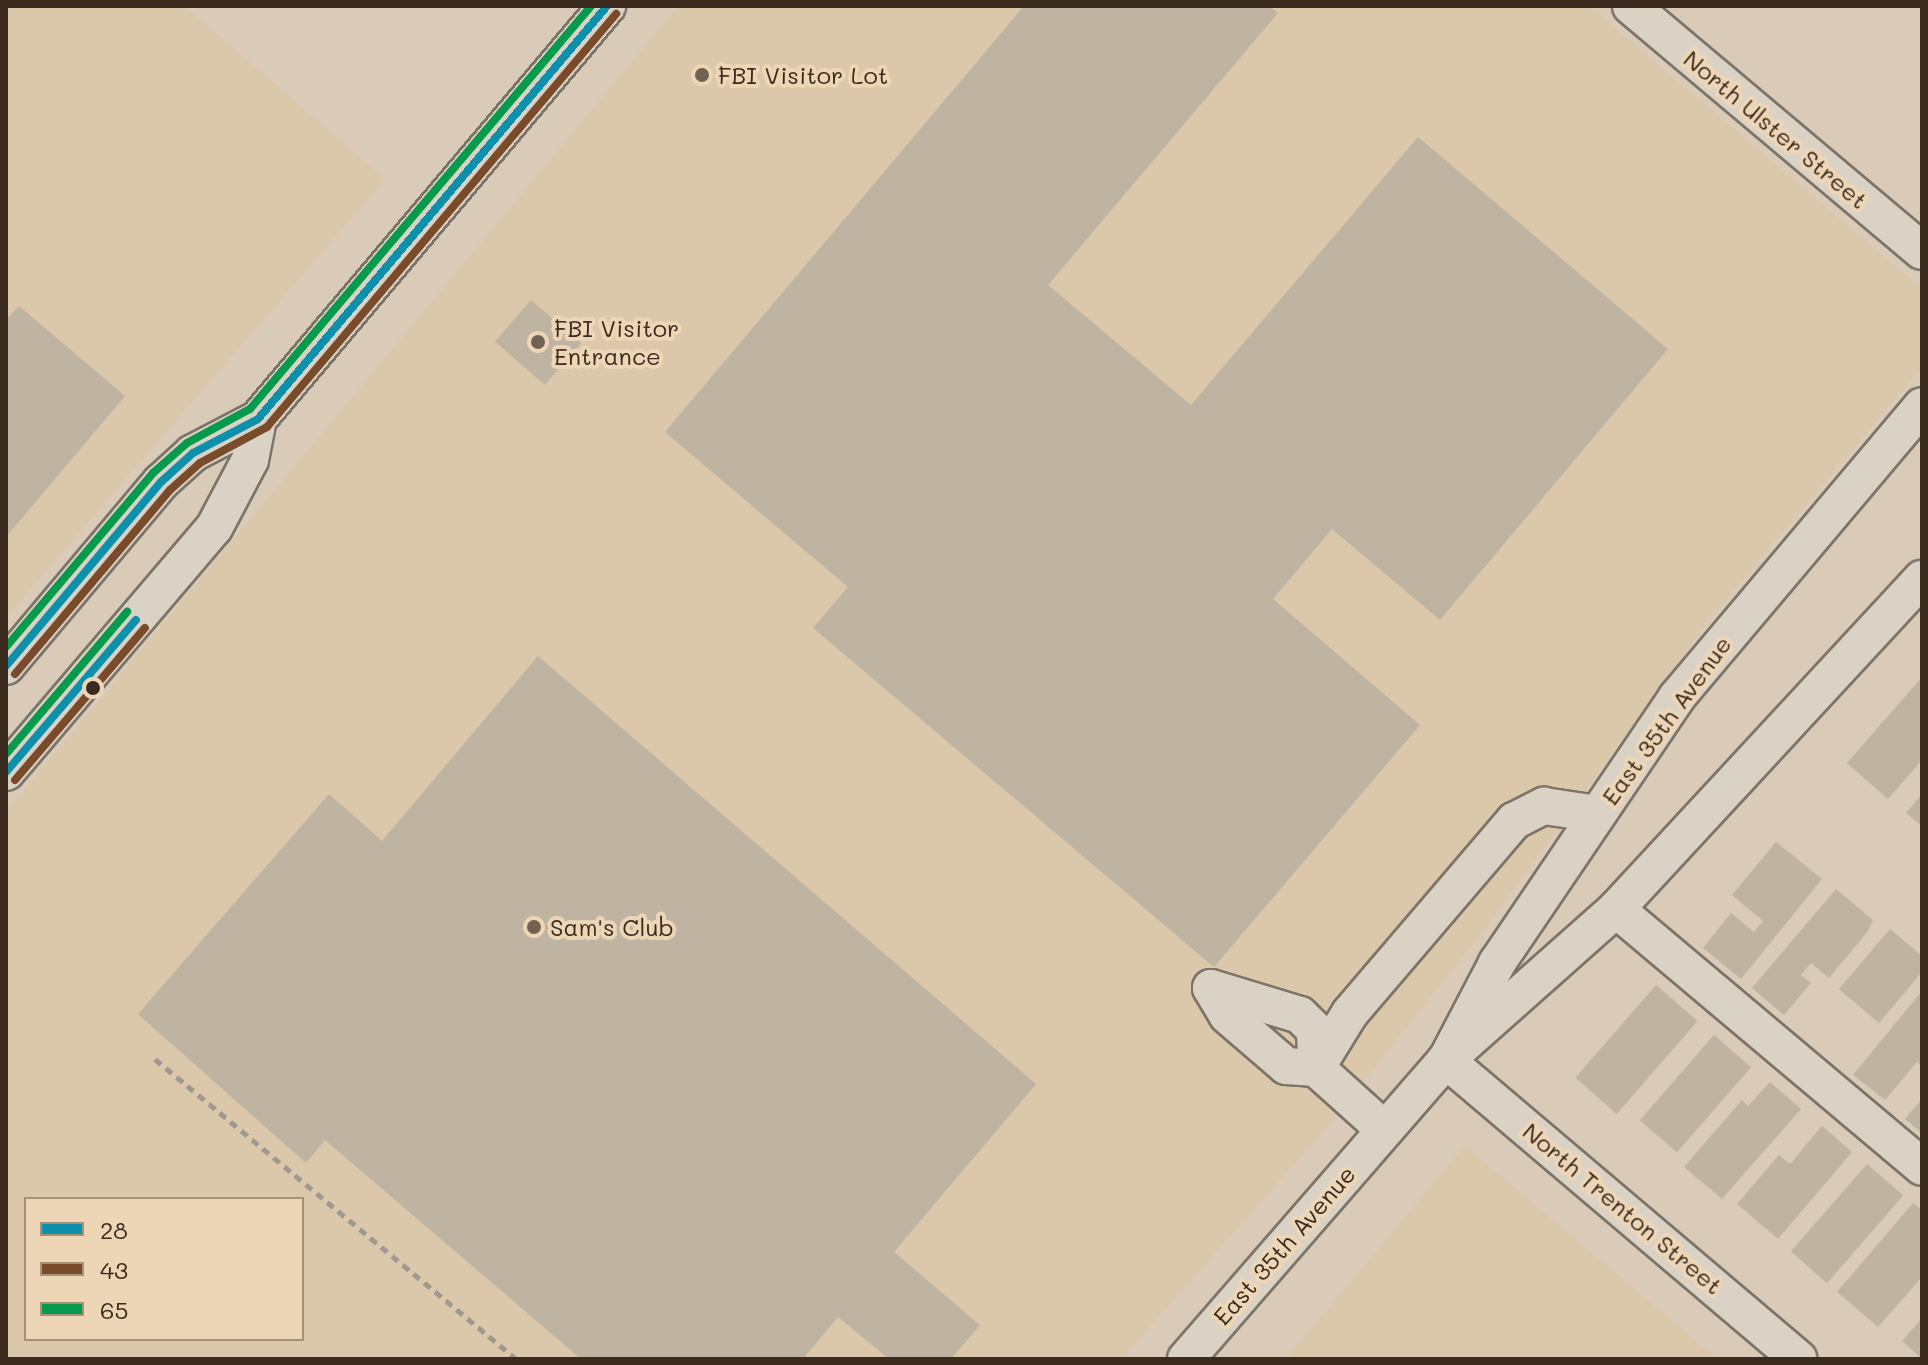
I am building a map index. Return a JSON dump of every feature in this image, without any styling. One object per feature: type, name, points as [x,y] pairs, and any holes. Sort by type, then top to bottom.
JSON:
[{"type":"street","points":[[6,666],[161,482],[193,453],[258,419],[607,6]]},
{"type":"street","name":"North Ulster Street","points":[[1631,6],[1922,251]]},
{"type":"street","name":"East 35th Avenue","points":[[1446,1060],[1497,963],[1597,814],[1707,659],[1922,406]]},
{"type":"street","points":[[6,772],[214,528],[250,460],[258,419]]},
{"type":"street","name":"East 35th Avenue","points":[[1186,1359],[1446,1060],[1616,909],[1915,601]]},
{"type":"street","points":[[1384,1129],[1316,1068],[1350,1013],[1514,821],[1544,806],[1597,814]]},
{"type":"street","points":[[1616,909],[1922,1167]]},
{"type":"street","name":"North Trenton Street","points":[[1446,1060],[1798,1359]]},
{"type":"path","points":[[155,1059],[441,1300],[516,1359]]},
{"type":"shaded area","points":[[6,6],[184,6],[385,179],[6,617]]},
{"type":"shaded area","points":[[679,6],[1589,6],[1922,289],[1922,367],[1711,617],[1486,927],[1328,1126],[1121,1359],[6,1359],[6,812]]},
{"type":"shaded area","points":[[1465,1146],[1717,1359],[1286,1359]]},
{"type":"building","points":[[1024,6],[1269,6],[1278,13],[1048,285],[1191,405],[1418,137],[1668,349],[1440,620],[1332,529],[1273,599],[1420,725],[1214,967],[813,628],[848,587],[665,432]]},
{"type":"building","name":"FBI Visitor Entrance","points":[[531,300],[581,343],[545,385],[495,342]]},
{"type":"building","points":[[19,306],[125,396],[6,537],[6,320]]},
{"type":"building","name":"Sam's Club","points":[[538,656],[1036,1084],[894,1252],[980,1325],[951,1359],[889,1359],[838,1317],[803,1359],[581,1359],[325,1140],[306,1163],[138,1014],[329,794],[382,841]]},
{"type":"building","points":[[1922,677],[1922,760],[1888,799],[1847,763]]},
{"type":"building","points":[[1922,794],[1922,826],[1906,813]]},
{"type":"building","points":[[1776,842],[1822,879],[1741,979],[1703,948],[1731,913],[1754,932],[1763,921],[1732,895]]},
{"type":"building","points":[[1836,889],[1873,920],[1868,931],[1829,978],[1811,963],[1801,975],[1811,983],[1784,1015],[1752,988]]},
{"type":"building","points":[[1890,929],[1922,956],[1922,972],[1879,1023],[1839,989]]},
{"type":"building","points":[[1656,985],[1698,1021],[1617,1114],[1575,1078]]},
{"type":"building","points":[[1922,991],[1922,1066],[1917,1062],[1885,1100],[1853,1075]]},
{"type":"building","points":[[1714,1035],[1751,1067],[1677,1152],[1640,1120]]},
{"type":"building","points":[[1770,1082],[1801,1109],[1722,1199],[1684,1167],[1742,1100],[1748,1106]]},
{"type":"building","points":[[1922,1099],[1922,1133],[1905,1119]]},
{"type":"building","points":[[1822,1126],[1852,1152],[1778,1239],[1737,1204],[1779,1155],[1790,1164]]},
{"type":"building","points":[[1867,1164],[1903,1195],[1827,1283],[1791,1252]]},
{"type":"building","points":[[1913,1203],[1922,1210],[1922,1277],[1878,1327],[1837,1292]]},
{"type":"building","points":[[1922,1318],[1922,1359],[1902,1341]]},
{"type":"transit line","name":"65","points":[[6,647],[153,473],[187,443],[250,409],[591,6]]},
{"type":"transit line","name":"28","points":[[6,666],[161,482],[193,453],[258,419],[607,6]]},
{"type":"transit line","name":"43","points":[[15,674],[170,490],[200,463],[267,427],[616,14]]},
{"type":"transit line","name":"65","points":[[6,754],[127,612]]},
{"type":"transit line","name":"28","points":[[6,772],[136,620]]},
{"type":"transit line","name":"43","points":[[15,780],[145,628]]},
{"type":"place","name":"FBI Visitor Lot","points":[[702,75]]},
{"type":"place","name":"FBI Visitor Entrance","points":[[538,342]]},
{"type":"place","name":"Sam's Club","points":[[534,927]]}]
